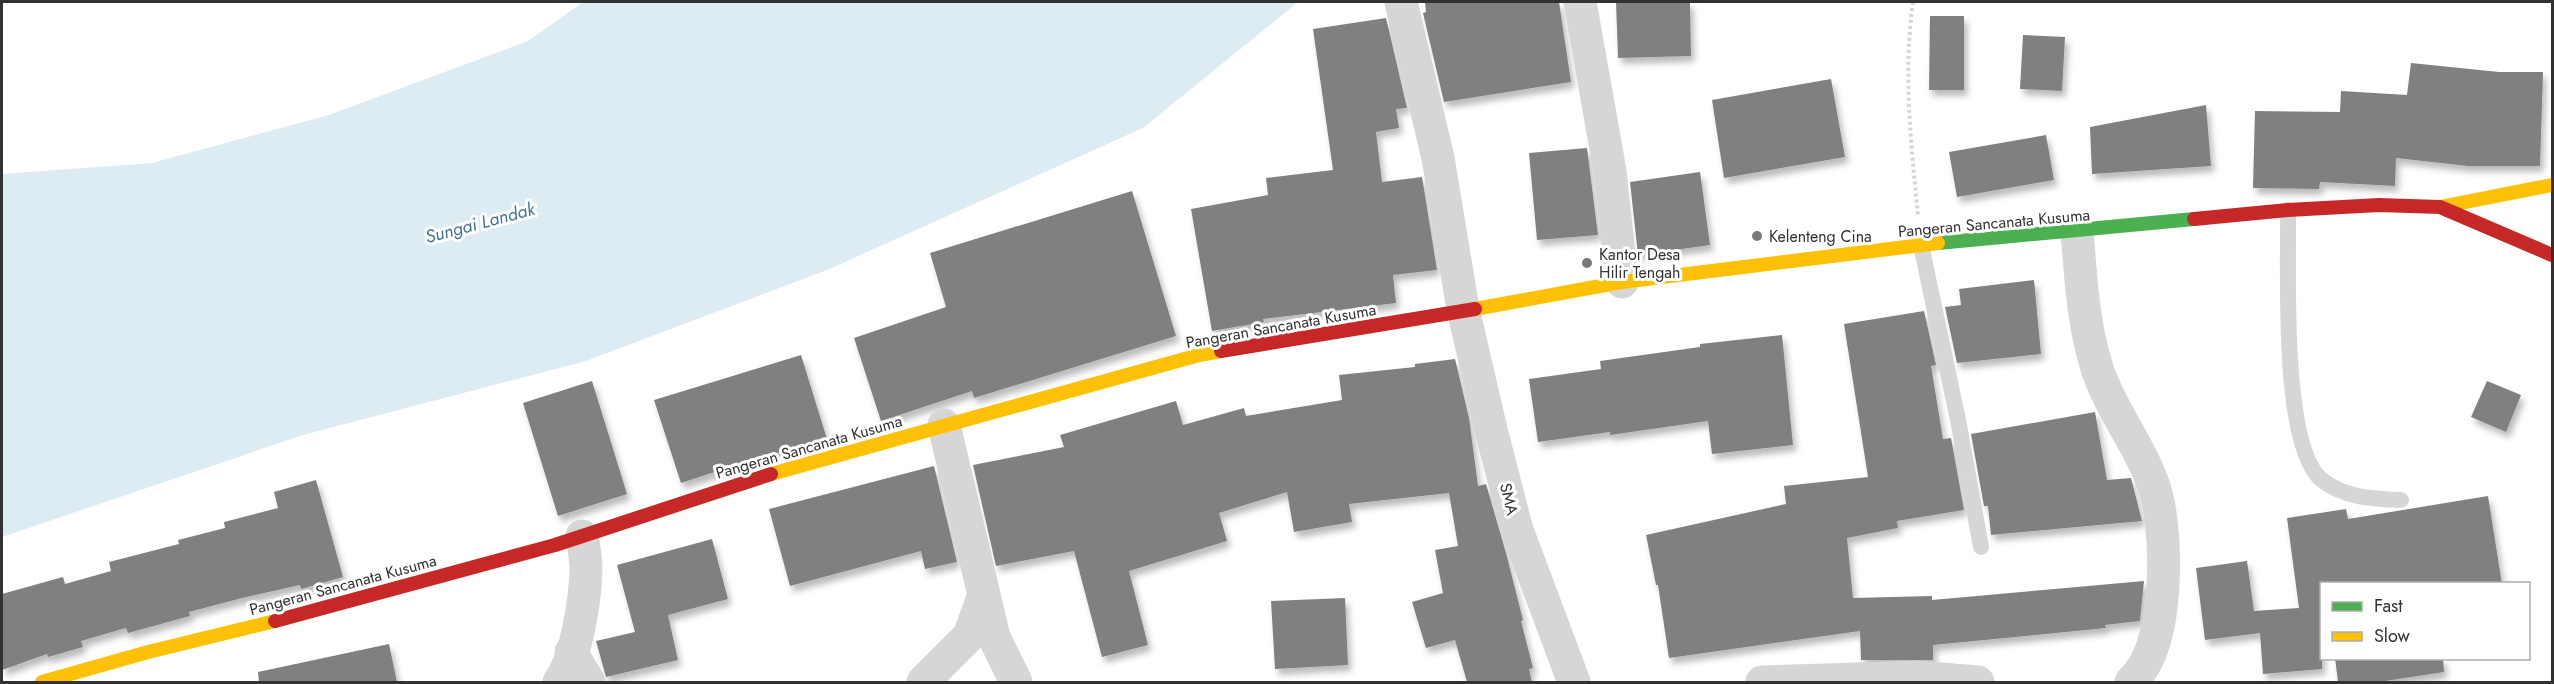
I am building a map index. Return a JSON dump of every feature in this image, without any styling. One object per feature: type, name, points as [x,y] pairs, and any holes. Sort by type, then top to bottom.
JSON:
[{"type":"street","name":"SMA","points":[[1401,2],[1438,159],[1463,309],[1516,530],[1574,682]]},
{"type":"street","points":[[1580,2],[1610,171],[1622,282]]},
{"type":"street","points":[[2440,207],[2553,185]]},
{"type":"street","name":"Pangeran Sancanata Kusuma","points":[[42,682],[148,652],[305,614],[484,565],[569,541],[747,481],[1199,356],[1346,332],[1463,309],[1622,282],[1921,245],[2077,232],[2288,210],[2379,205],[2440,207],[2553,255]]},
{"type":"street","points":[[2077,232],[2083,303],[2091,350],[2111,401],[2152,481],[2162,522],[2164,581],[2158,620],[2145,663],[2131,682]]},
{"type":"street","points":[[944,425],[994,638],[1016,682]]},
{"type":"street","points":[[559,682],[571,652],[582,605],[586,568],[569,541]]},
{"type":"street","points":[[923,682],[969,636],[983,597]]},
{"type":"street","points":[[571,652],[589,682]]},
{"type":"street","points":[[1762,682],[1916,677],[1978,682]]},
{"type":"lane","points":[[2288,210],[2291,382],[2299,437],[2306,456],[2321,479],[2351,495],[2401,500]]},
{"type":"lane","points":[[1921,245],[1958,420],[1981,547]]},
{"type":"path","points":[[1913,2],[1907,73],[1921,245]]},
{"type":"water","name":"Sungai Landak","points":[[583,2],[1298,2],[1143,128],[827,270],[586,361],[303,435],[2,537],[2,174],[152,163],[329,115],[528,41]]},
{"type":"building","points":[[1425,2],[1559,2],[1571,82],[1444,102],[1423,13],[1426,12]]},
{"type":"building","points":[[1616,2],[1690,2],[1691,56],[1618,58]]},
{"type":"building","points":[[1930,16],[1964,16],[1964,90],[1929,90]]},
{"type":"building","points":[[1386,18],[1407,108],[1396,109],[1399,128],[1376,132],[1382,182],[1422,177],[1437,270],[1393,275],[1396,303],[1263,319],[1264,322],[1212,331],[1191,209],[1268,195],[1266,178],[1333,170],[1313,29]]},
{"type":"building","points":[[2023,35],[2065,37],[2062,91],[2020,89]]},
{"type":"building","points":[[2411,63],[2499,72],[2543,72],[2540,166],[2468,166],[2396,158],[2395,186],[2320,182],[2319,189],[2253,188],[2255,111],[2340,112],[2341,91],[2407,95]]},
{"type":"building","points":[[1831,79],[1845,157],[1724,178],[1712,100]]},
{"type":"building","points":[[2206,105],[2211,166],[2092,174],[2090,127]]},
{"type":"building","points":[[2046,135],[2054,180],[1957,197],[1949,152]]},
{"type":"building","points":[[1587,148],[1598,235],[1537,240],[1529,153]]},
{"type":"building","points":[[1700,172],[1710,245],[1638,255],[1630,182]]},
{"type":"building","points":[[1132,191],[1176,336],[974,398],[972,391],[881,421],[854,338],[946,307],[930,253]]},
{"type":"building","points":[[2034,280],[2041,354],[1957,363],[1945,307],[1961,305],[1959,289]]},
{"type":"building","points":[[1924,311],[1936,365],[1931,366],[1943,439],[1951,438],[1964,510],[1897,521],[1898,528],[1847,538],[1853,598],[1932,596],[1932,600],[2144,581],[2140,621],[2105,625],[2106,628],[1933,645],[1933,660],[1861,660],[1860,631],[1669,658],[1658,585],[1656,585],[1646,535],[1786,504],[1784,486],[1868,477],[1844,324]]},
{"type":"building","points":[[1782,335],[1793,445],[1712,454],[1708,421],[1610,435],[1610,432],[1538,442],[1529,379],[1601,369],[1600,361],[1700,347],[1700,344]]},
{"type":"building","points":[[801,355],[827,439],[681,483],[654,400]]},
{"type":"building","points":[[1455,359],[1469,418],[1478,486],[1486,484],[1506,553],[1533,668],[1529,669],[1532,682],[1467,682],[1455,640],[1426,648],[1412,602],[1443,593],[1435,550],[1458,546],[1449,493],[1349,504],[1352,522],[1294,532],[1287,492],[1219,513],[1227,541],[1129,571],[1148,645],[1102,657],[1074,551],[996,566],[973,465],[1064,447],[1060,435],[1176,401],[1183,425],[1244,408],[1246,416],[1342,400],[1339,375],[1415,367],[1415,364]]},
{"type":"building","points":[[592,381],[627,494],[558,516],[523,403]]},
{"type":"building","points":[[2487,381],[2521,395],[2506,432],[2471,417]]},
{"type":"building","points":[[2095,412],[2107,480],[2131,478],[2142,521],[1991,535],[1988,506],[1984,506],[1971,434]]},
{"type":"building","points":[[934,466],[957,562],[925,569],[921,551],[790,586],[769,509]]},
{"type":"building","points":[[316,480],[343,577],[301,589],[300,585],[242,598],[189,612],[190,616],[128,633],[126,628],[81,641],[83,647],[48,657],[47,654],[2,670],[2,594],[63,577],[65,584],[111,571],[109,562],[179,544],[178,540],[225,528],[224,522],[278,508],[274,492]]},
{"type":"building","points":[[2488,496],[2502,582],[2320,582],[2322,669],[2263,674],[2260,633],[2205,640],[2196,568],[2247,561],[2254,611],[2299,608],[2287,518],[2346,509],[2348,519]]},
{"type":"building","points":[[712,539],[728,599],[668,615],[678,660],[606,677],[596,641],[635,632],[617,565]]},
{"type":"building","points":[[1345,598],[1348,665],[1275,669],[1271,601]]},
{"type":"building","points":[[389,644],[397,682],[259,682],[258,672]]},
{"type":"building","points":[[2335,660],[2443,660],[2444,672],[2379,682],[2338,682]]},
{"type":"traffic: fast","points":[[1938,243],[2194,219]]},
{"type":"traffic: slow","points":[[2440,207],[2552,185]]},
{"type":"traffic: slow","points":[[1475,309],[1622,282],[1938,243]]},
{"type":"traffic: slow","points":[[771,474],[1199,355],[1221,351]]},
{"type":"traffic: slow","points":[[42,682],[148,652],[275,621]]},
{"type":"traffic: jam","points":[[2194,219],[2288,210],[2379,205],[2440,207],[2552,255]]},
{"type":"traffic: jam","points":[[1221,351],[1475,309]]},
{"type":"traffic: jam","points":[[275,621],[555,545],[771,474]]},
{"type":"place","name":"Kelenteng Cina","points":[[1757,236]]},
{"type":"place","name":"Kantor Desa Hilir Tengah","points":[[1587,263]]}]
